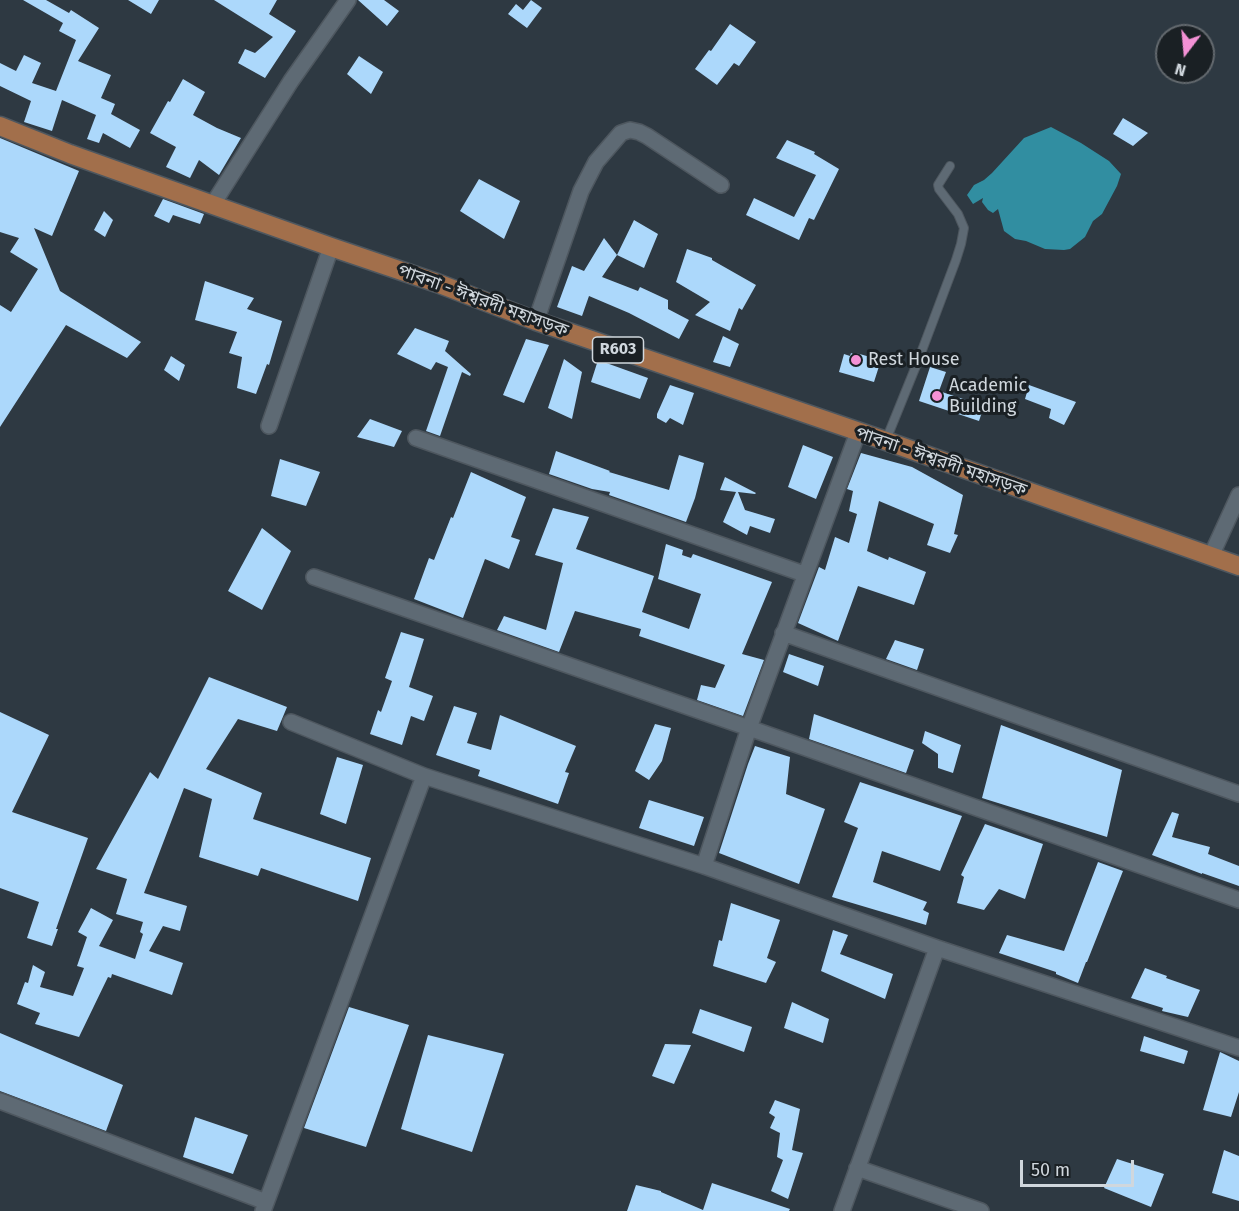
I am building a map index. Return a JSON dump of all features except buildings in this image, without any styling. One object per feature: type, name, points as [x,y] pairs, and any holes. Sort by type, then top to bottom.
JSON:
[{"type":"main road","name":"পাবনা - ঈশ্বরদী মহাসড়ক","points":[[0,126],[70,154],[437,283],[536,321],[886,441],[1239,566]]},
{"type":"street","points":[[213,204],[291,81],[348,0]]},
{"type":"street","points":[[536,321],[581,191],[596,162],[621,133],[630,130],[647,136],[721,185]]},
{"type":"street","points":[[269,426],[331,247]]},
{"type":"street","points":[[704,866],[783,633],[858,432]]},
{"type":"street","points":[[416,438],[804,574]]},
{"type":"street","points":[[1211,556],[1239,495]]},
{"type":"street","points":[[314,577],[1239,900]]},
{"type":"street","points":[[783,633],[1239,794]]},
{"type":"street","points":[[291,722],[424,776],[704,866],[937,948],[1239,1048]]},
{"type":"street","points":[[0,1101],[265,1207],[424,776]]},
{"type":"street","points":[[842,1211],[937,948]]},
{"type":"street","points":[[858,1168],[981,1211]]},
{"type":"lane","points":[[886,441],[961,244],[964,228],[958,214],[938,185],[950,166]]},
{"type":"water","points":[[1051,127],[1109,161],[1121,174],[1102,214],[1093,221],[1085,237],[1070,249],[1064,250],[1045,249],[1015,239],[1004,231],[998,209],[993,213],[988,210],[982,202],[983,198],[973,204],[967,195],[974,185],[992,173],[1024,138]]},
{"type":"place","name":"Rest House","points":[[856,360]]},
{"type":"place","name":"Academic Building","points":[[937,396]]}]
